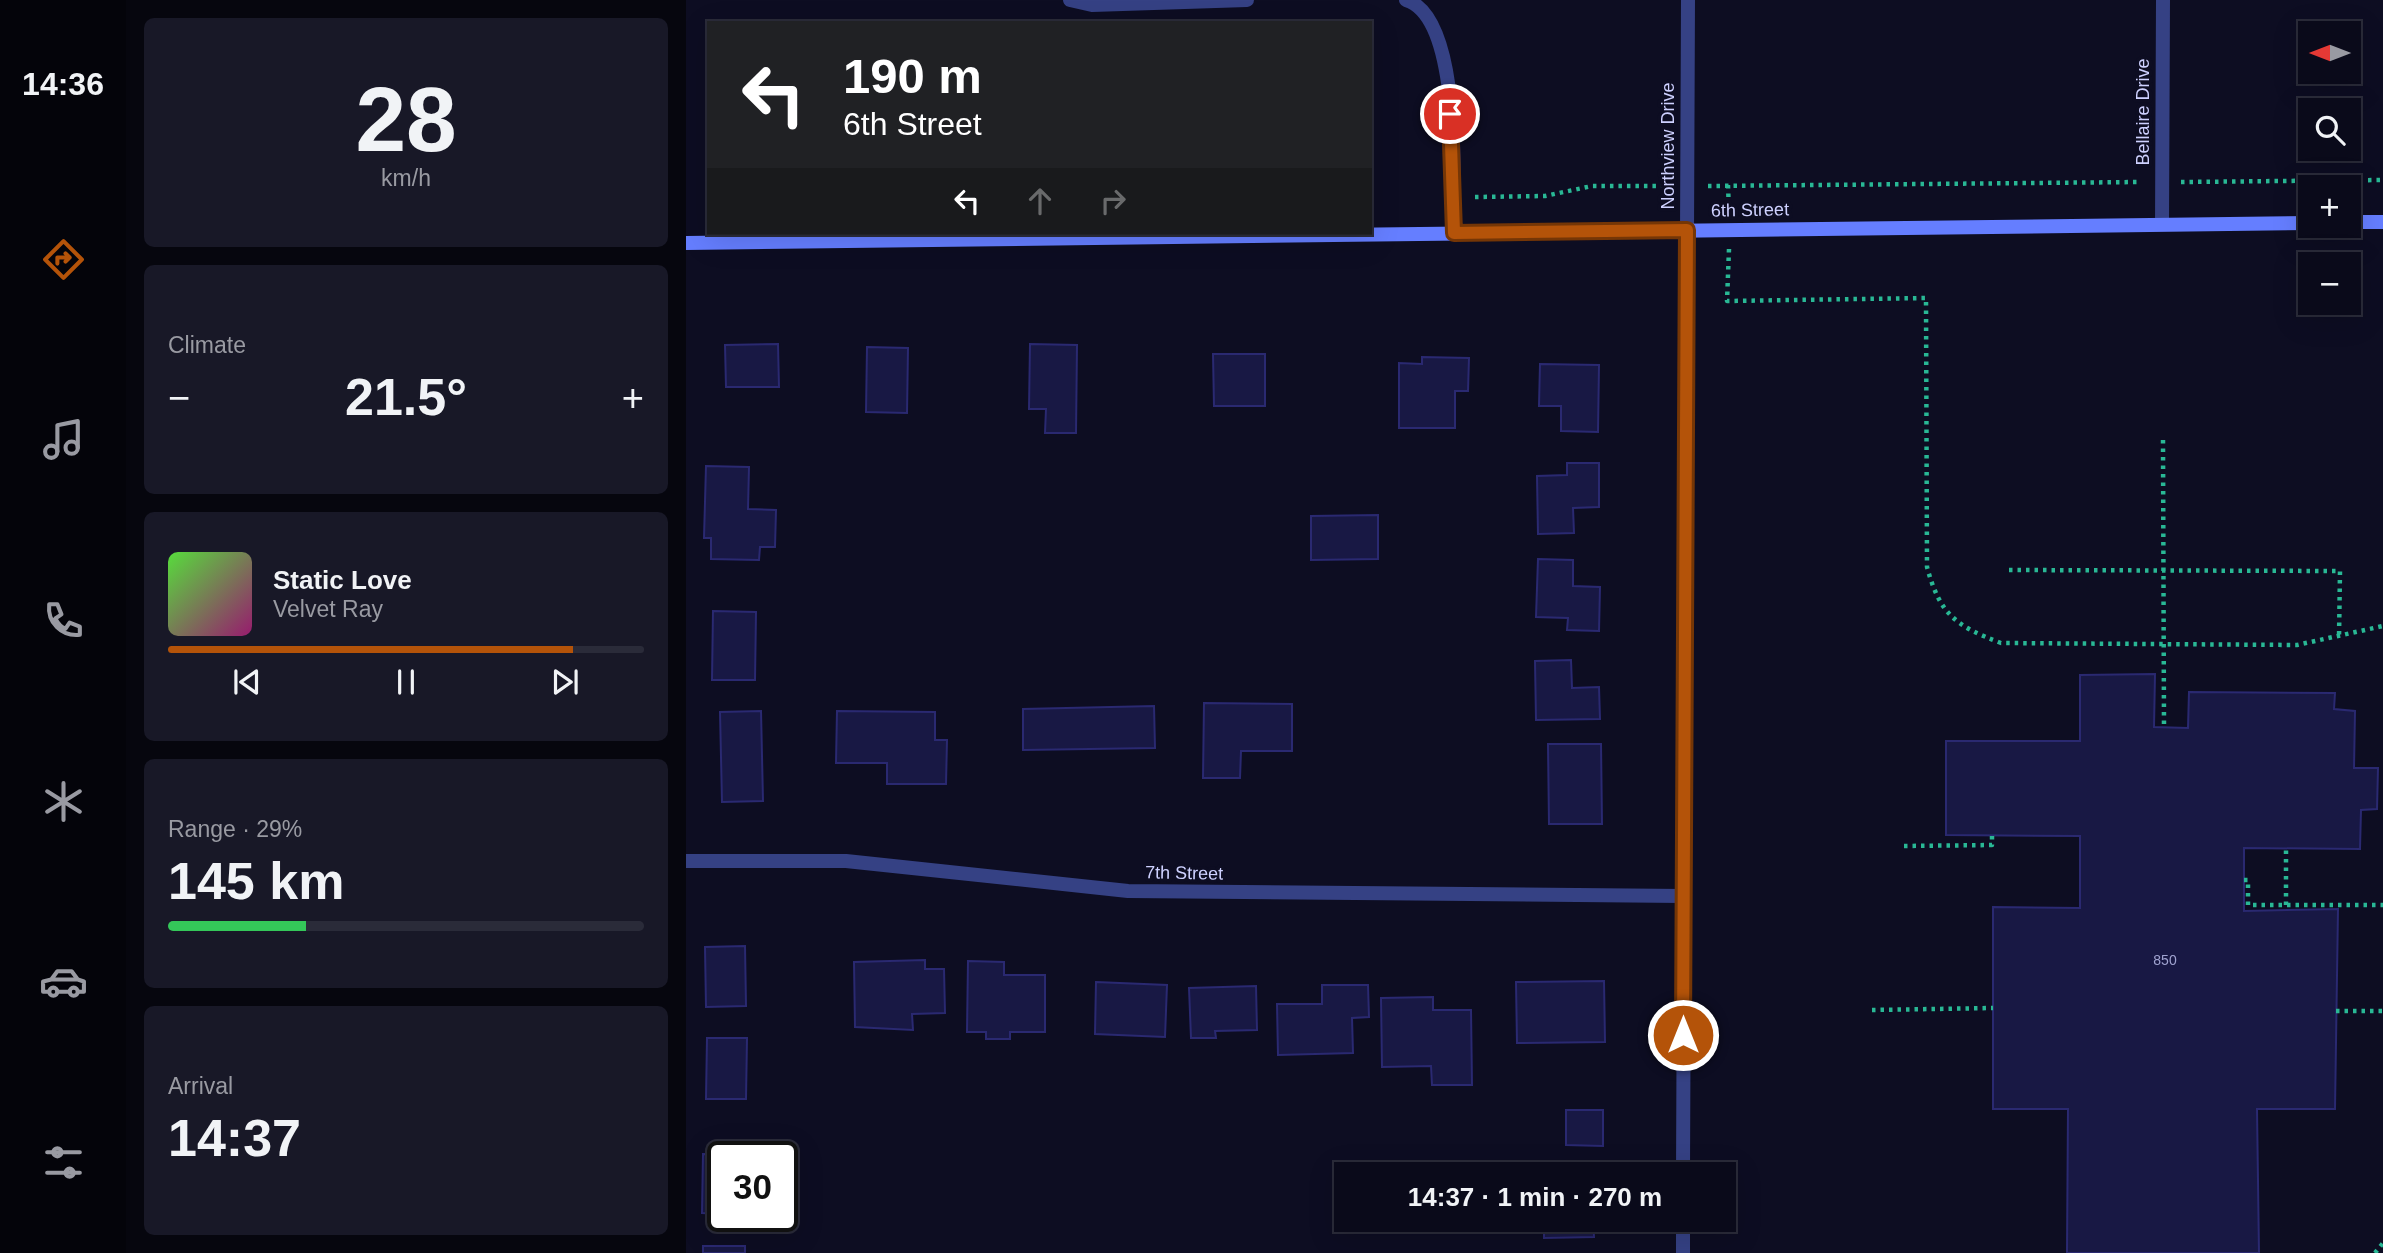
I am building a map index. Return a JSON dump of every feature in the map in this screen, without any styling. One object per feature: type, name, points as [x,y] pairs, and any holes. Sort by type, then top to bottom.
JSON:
[{"type":"main road","points":[[2361,222],[2383,222]]},
{"type":"main road","name":"6th Street","points":[[1372,234],[2298,223]]},
{"type":"main road","name":"6th Street","points":[[686,243],[1300,235]]},
{"type":"street","points":[[1070,0],[1092,5],[1247,0]]},
{"type":"street","points":[[1406,0],[1431,16],[1448,71],[1454,233]]},
{"type":"street","name":"Northview Drive","points":[[1683,1162],[1688,0]]},
{"type":"street","name":"Bellaire Drive","points":[[2162,225],[2163,0]]},
{"type":"street","name":"7th Street","points":[[686,861],[846,861],[1128,891],[1683,896]]},
{"type":"street","points":[[1683,1232],[1683,1253]]},
{"type":"path","points":[[1715,186],[2383,180]]},
{"type":"path","points":[[1728,185],[1728,201]]},
{"type":"path","points":[[1453,197],[1545,197],[1592,186],[1665,186]]},
{"type":"path","points":[[1729,269],[1727,301],[1926,298],[1927,567],[1934,592],[1948,616],[1975,634],[2001,643],[2297,645],[2339,638],[2383,626]]},
{"type":"path","points":[[2163,440],[2164,727]]},
{"type":"path","points":[[2009,570],[2340,571],[2339,638]]},
{"type":"path","points":[[1903,846],[1993,845],[1993,836]]},
{"type":"path","points":[[2286,849],[2286,905]]},
{"type":"path","points":[[2244,880],[2248,880],[2248,905],[2383,905]]},
{"type":"path","points":[[1872,1010],[1993,1008]]},
{"type":"path","points":[[2336,1011],[2383,1011]]},
{"type":"path","points":[[2375,1253],[2383,1243]]},
{"type":"building","points":[[778,344],[779,387],[726,387],[725,345]]},
{"type":"building","points":[[1030,344],[1077,345],[1076,433],[1045,433],[1046,409],[1029,409]]},
{"type":"building","points":[[867,347],[908,348],[907,413],[866,412]]},
{"type":"building","points":[[1213,354],[1265,354],[1265,406],[1214,406]]},
{"type":"building","points":[[1422,357],[1469,358],[1468,391],[1455,391],[1455,428],[1399,428],[1399,363],[1422,364]]},
{"type":"building","points":[[1540,364],[1599,365],[1598,432],[1561,431],[1561,406],[1539,406]]},
{"type":"building","points":[[1567,463],[1599,463],[1599,507],[1573,508],[1574,533],[1538,534],[1537,476],[1567,475]]},
{"type":"building","points":[[706,466],[749,467],[748,509],[776,510],[775,547],[760,547],[759,560],[711,559],[711,538],[704,538]]},
{"type":"building","points":[[1378,515],[1378,559],[1311,560],[1311,516]]},
{"type":"building","points":[[1538,559],[1573,560],[1573,586],[1600,587],[1599,631],[1567,630],[1568,618],[1536,617]]},
{"type":"building","points":[[713,611],[756,612],[755,680],[712,680]]},
{"type":"building","points":[[1571,660],[1572,688],[1599,687],[1600,719],[1536,720],[1535,661]]},
{"type":"building","points":[[2155,674],[2154,727],[2188,728],[2189,692],[2335,693],[2334,709],[2355,711],[2354,768],[2378,768],[2377,809],[2361,810],[2360,849],[2244,848],[2244,911],[2338,909],[2335,1109],[2257,1109],[2259,1253],[2067,1253],[2068,1109],[1993,1109],[1993,907],[2080,908],[2080,836],[1946,835],[1946,741],[2080,741],[2080,675]]},
{"type":"building","points":[[1204,703],[1292,704],[1292,751],[1241,751],[1240,778],[1203,778]]},
{"type":"building","points":[[1154,706],[1155,748],[1023,750],[1023,709]]},
{"type":"building","points":[[761,711],[763,801],[722,802],[720,712]]},
{"type":"building","points":[[837,711],[935,712],[935,740],[947,740],[946,784],[887,784],[887,763],[836,763]]},
{"type":"building","points":[[1548,744],[1601,744],[1602,824],[1549,824]]},
{"type":"building","points":[[745,946],[746,1006],[706,1007],[705,947]]},
{"type":"building","points":[[925,960],[925,969],[944,969],[945,1013],[912,1014],[913,1030],[855,1027],[854,962]]},
{"type":"building","points":[[968,961],[1004,962],[1004,975],[1045,975],[1045,1032],[1010,1032],[1010,1039],[986,1039],[986,1032],[967,1032]]},
{"type":"building","points":[[1604,981],[1605,1042],[1517,1043],[1516,982]]},
{"type":"building","points":[[1096,982],[1167,985],[1165,1037],[1095,1034]]},
{"type":"building","points":[[1322,985],[1368,985],[1369,1017],[1352,1018],[1353,1053],[1278,1055],[1277,1004],[1322,1004]]},
{"type":"building","points":[[1256,986],[1257,1030],[1215,1031],[1216,1038],[1191,1038],[1189,988]]},
{"type":"building","points":[[1433,997],[1433,1010],[1471,1010],[1472,1085],[1432,1085],[1431,1066],[1382,1067],[1381,998]]},
{"type":"building","points":[[707,1038],[747,1038],[746,1099],[706,1099]]},
{"type":"building","points":[[1566,1110],[1603,1110],[1603,1146],[1566,1145]]},
{"type":"building","points":[[703,1154],[707,1154],[707,1213],[702,1213]]},
{"type":"building","points":[[1544,1232],[1594,1232],[1594,1237],[1544,1238]]},
{"type":"building","points":[[703,1246],[745,1246],[745,1253],[703,1253]]},
{"type":"route","points":[[1450,114],[1454,233],[1687,230],[1683,1035]]}]
